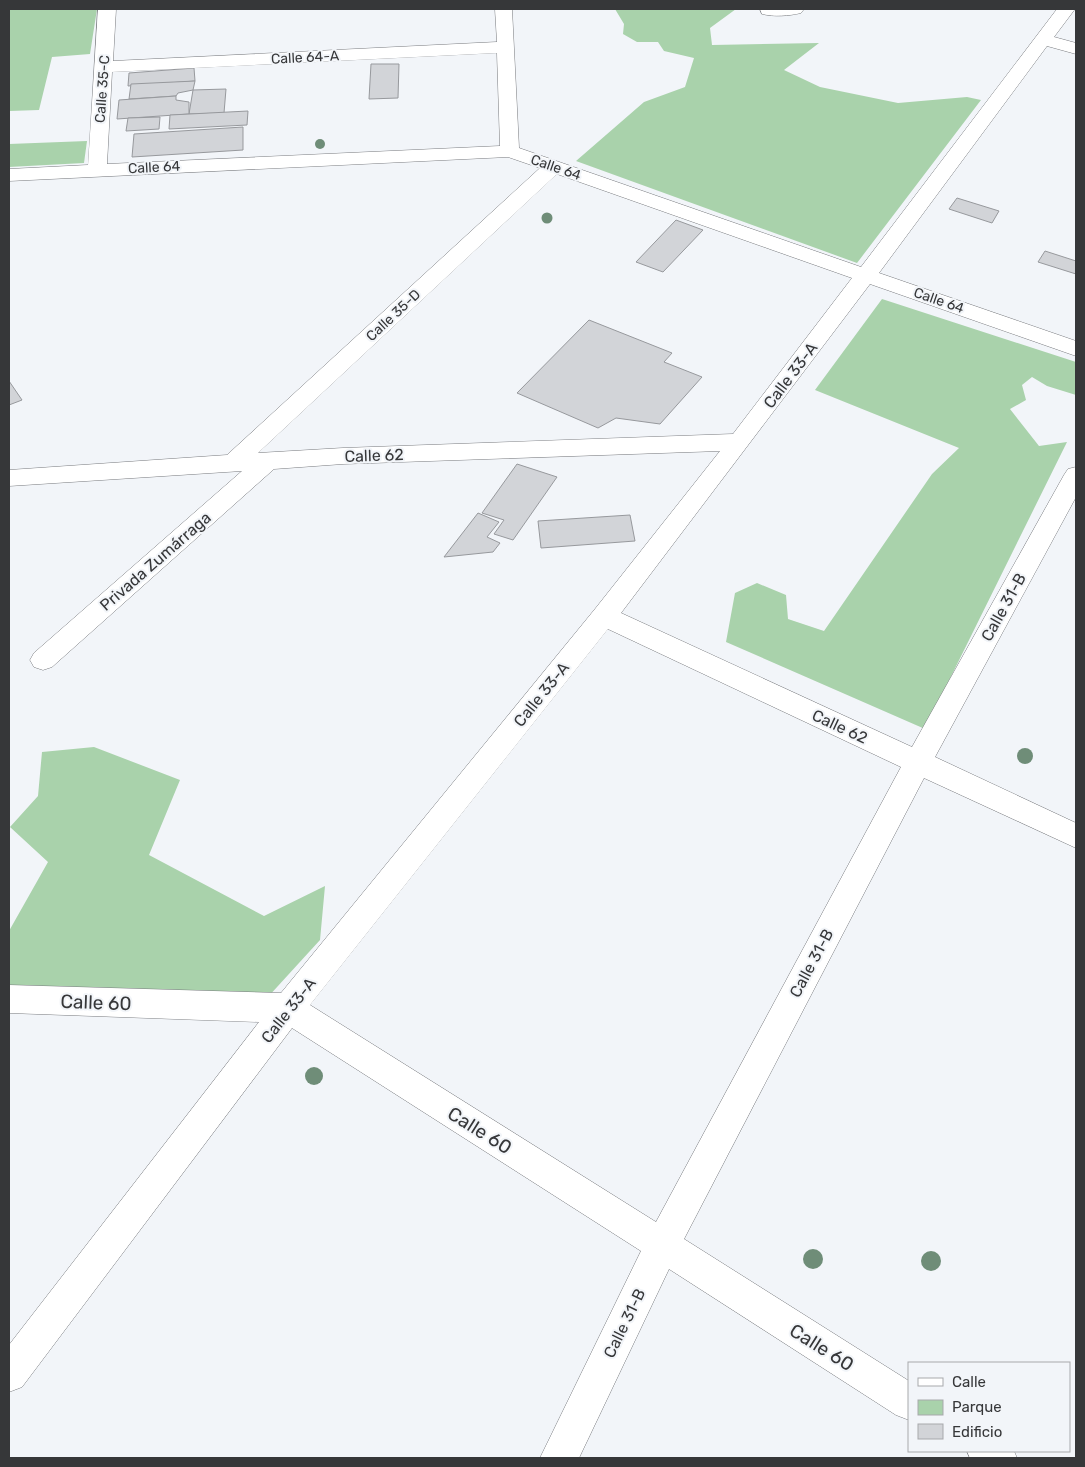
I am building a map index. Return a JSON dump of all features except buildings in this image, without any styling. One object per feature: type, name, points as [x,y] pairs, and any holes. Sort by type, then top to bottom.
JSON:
[{"type":"street","name":"Calle 35-C","points":[[97,170],[107,9]]},
{"type":"street","points":[[504,9],[510,151]]},
{"type":"street","points":[[768,10],[795,9]]},
{"type":"street","name":"Calle 33-A","points":[[9,1374],[288,1008],[604,616],[740,442],[1066,9]]},
{"type":"street","points":[[1043,40],[1076,48]]},
{"type":"street","name":"Calle 64-A","points":[[103,67],[506,47]]},
{"type":"street","name":"Calle 64","points":[[9,175],[510,151],[1076,348]]},
{"type":"street","name":"Calle 35-D","points":[[232,464],[554,166]]},
{"type":"street","name":"Calle 62","points":[[9,478],[268,461],[740,442]]},
{"type":"street","name":"Privada Zumárraga","points":[[42,660],[268,461]]},
{"type":"street","name":"Calle 31-B","points":[[559,1458],[662,1245],[918,762],[1076,475]]},
{"type":"street","name":"Calle 62","points":[[604,616],[1076,836]]},
{"type":"street","name":"Calle 60","points":[[9,999],[288,1008],[908,1401]]},
{"type":"green space","points":[[9,9],[97,9],[90,54],[52,57],[39,110],[9,111]]},
{"type":"green space","points":[[615,9],[736,9],[710,28],[712,45],[819,43],[784,70],[820,87],[898,103],[967,97],[981,100],[857,263],[576,161],[644,102],[685,87],[694,58],[664,51],[658,42],[637,42],[623,34],[624,24]]},
{"type":"green space","points":[[87,141],[84,163],[9,167],[9,144]]},
{"type":"green space","points":[[882,299],[1076,362],[1076,395],[1047,386],[1032,377],[1022,385],[1026,400],[1010,409],[1039,446],[1067,442],[925,729],[726,642],[735,593],[757,583],[786,595],[788,619],[824,631],[932,474],[959,448],[815,390]]},
{"type":"green space","points":[[94,747],[180,780],[149,855],[264,916],[325,886],[320,940],[267,998],[9,990],[9,931],[48,862],[10,827],[38,796],[42,752]]}]
